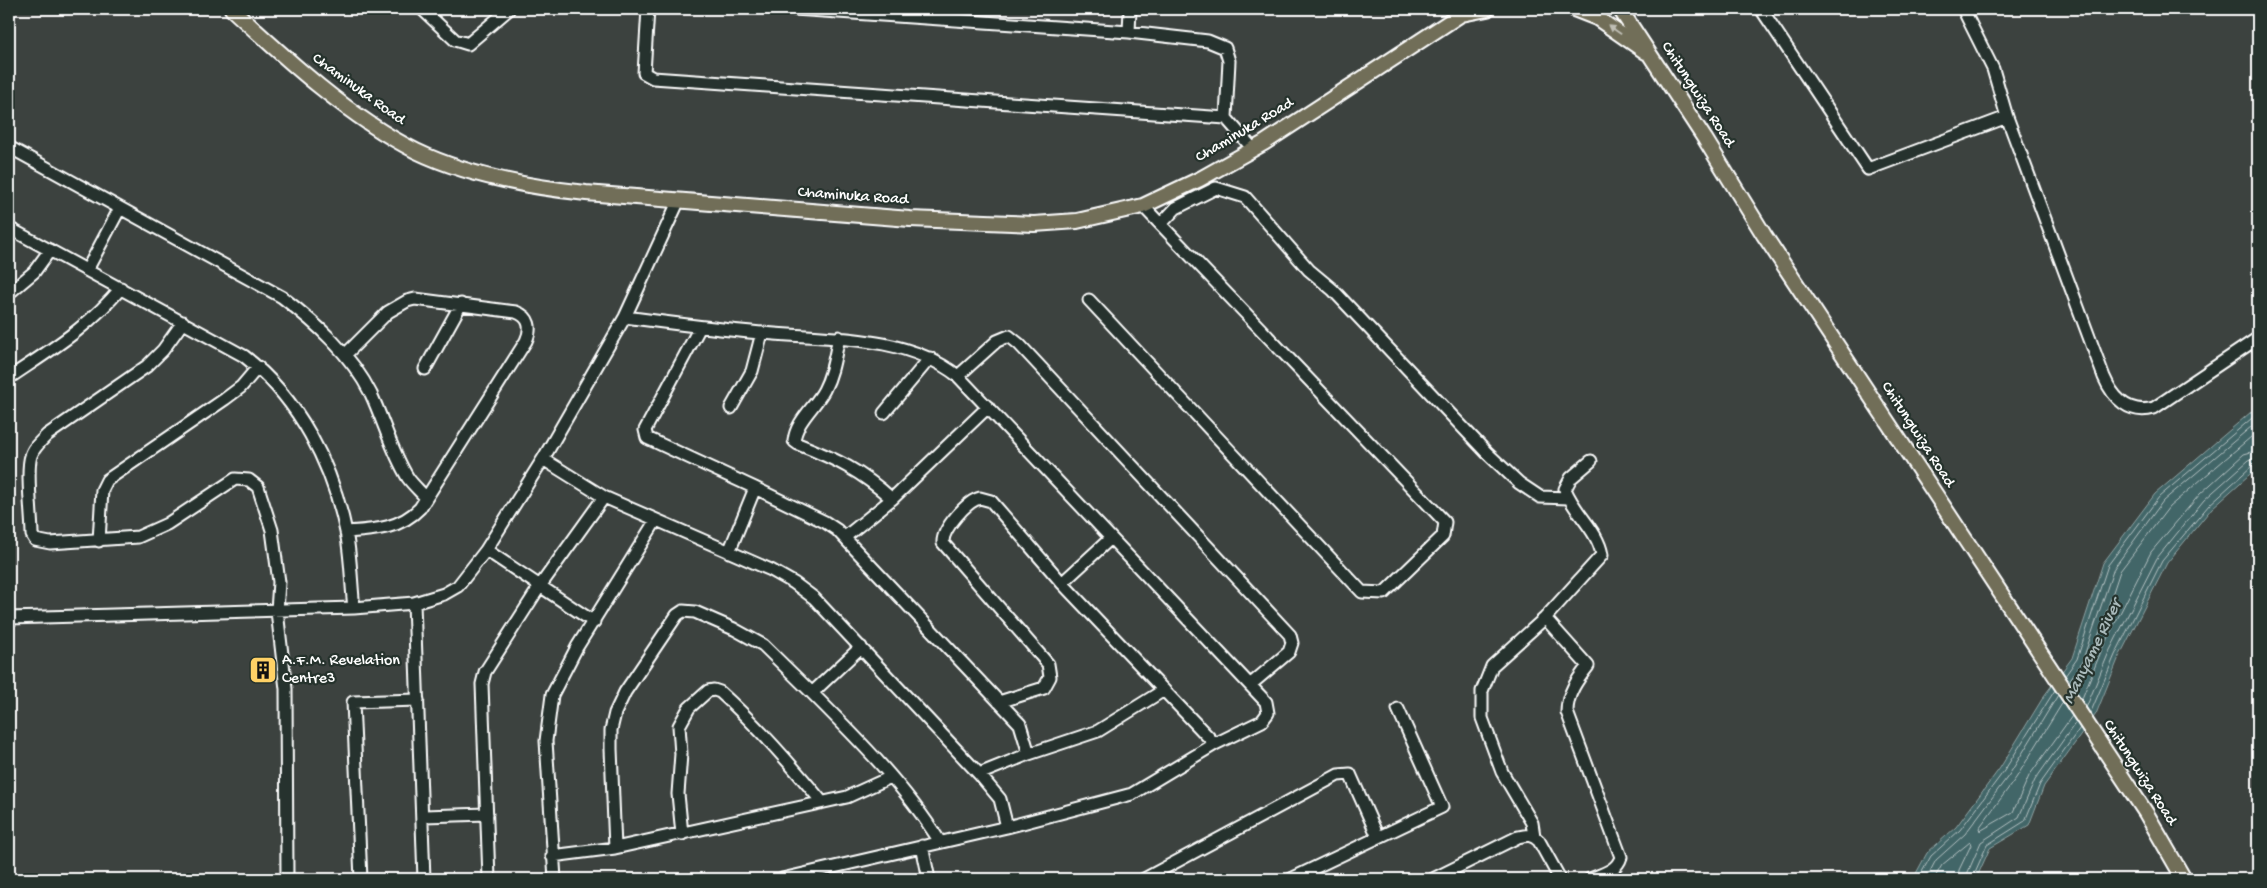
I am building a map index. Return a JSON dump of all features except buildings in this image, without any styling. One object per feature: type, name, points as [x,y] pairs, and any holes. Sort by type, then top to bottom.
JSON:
[{"type":"main road","name":"Chaminuka Road","points":[[232,9],[279,52],[370,123],[418,152],[478,174],[541,188],[882,217],[1034,224],[1076,221],[1144,206],[1194,182],[1253,149],[1465,11]]},
{"type":"main road","points":[[1465,11],[1487,9]]},
{"type":"main road","points":[[1574,9],[1597,18],[1652,57]]},
{"type":"main road","name":"Chitungwiza Road","points":[[1620,9],[1764,235],[2146,813],[2184,879]]},
{"type":"street","points":[[422,9],[455,40],[468,44],[509,9]]},
{"type":"street","points":[[648,9],[644,73],[653,78],[1226,118]]},
{"type":"street","points":[[794,9],[1129,32],[1208,41],[1225,48],[1229,61],[1226,118],[1253,149]]},
{"type":"street","points":[[1129,32],[1130,9]]},
{"type":"street","points":[[1761,9],[1868,169],[2008,118]]},
{"type":"street","points":[[1963,9],[1993,69],[2008,118],[2109,389],[2128,407],[2137,410],[2154,408],[2258,338]]},
{"type":"street","points":[[9,148],[282,297],[306,315],[346,354],[371,395],[409,479],[426,498]]},
{"type":"street","points":[[1162,223],[1176,208],[1216,188],[1245,197],[1309,270],[1333,290],[1486,453],[1519,483],[1540,497],[1569,498]]},
{"type":"street","points":[[9,618],[354,608],[414,603],[444,594],[458,586],[486,550],[544,459],[625,317],[679,200]]},
{"type":"street","points":[[1089,300],[1362,592],[1384,593],[1443,536],[1445,522],[1144,206]]},
{"type":"street","points":[[87,270],[120,208]]},
{"type":"street","points":[[9,228],[244,356],[258,367],[280,390],[307,427],[330,477],[346,532],[354,608]]},
{"type":"street","points":[[9,292],[34,272],[50,250]]},
{"type":"street","points":[[9,378],[86,326],[103,310],[121,288]]},
{"type":"street","points":[[346,354],[388,312],[407,301],[415,299],[461,304],[523,315],[529,324],[529,333],[414,515],[381,530],[346,532]]},
{"type":"street","points":[[425,369],[461,304]]},
{"type":"street","points":[[625,317],[762,333],[839,337],[910,351],[930,358],[958,376],[1266,702],[1268,713],[1262,721],[1215,744],[1132,794],[1007,827],[782,879]]},
{"type":"street","points":[[183,322],[158,357],[47,435],[30,456],[32,535],[35,540],[50,544],[138,537],[152,532],[235,479],[249,480],[258,487],[272,530],[279,582],[277,611],[286,689],[288,879]]},
{"type":"street","points":[[700,327],[645,430],[645,436],[650,441],[825,522],[845,537],[1020,724],[1029,754]]},
{"type":"street","points":[[731,408],[752,371],[762,333]]},
{"type":"street","points":[[958,376],[997,341],[1009,336],[1019,344],[1290,635],[1292,643],[1289,652],[1250,685]]},
{"type":"street","points":[[839,337],[829,378],[823,391],[796,430],[794,441],[841,462],[870,479],[892,499]]},
{"type":"street","points":[[884,413],[930,358]]},
{"type":"street","points":[[99,541],[102,490],[107,480],[241,387],[258,367]]},
{"type":"street","points":[[845,537],[892,499],[988,407]]},
{"type":"street","points":[[544,459],[604,497],[771,570],[794,583],[814,598],[979,774],[1000,799],[1007,827]]},
{"type":"street","points":[[1560,879],[1539,841],[1534,836],[1532,823],[1502,772],[1482,718],[1482,691],[1492,666],[1544,618],[1602,554],[1600,544],[1569,498],[1566,489],[1571,478],[1591,461]]},
{"type":"street","points":[[729,552],[755,488]]},
{"type":"street","points":[[490,879],[482,684],[485,672],[540,586],[604,497]]},
{"type":"street","points":[[999,702],[1044,688],[1050,677],[1048,664],[943,543],[946,528],[976,499],[991,501],[1062,583],[1215,744]]},
{"type":"street","points":[[554,879],[546,741],[550,706],[560,678],[656,520]]},
{"type":"street","points":[[1062,583],[1111,538]]},
{"type":"street","points":[[486,550],[594,622]]},
{"type":"street","points":[[414,603],[424,816],[424,879]]},
{"type":"street","points":[[615,848],[611,744],[611,730],[615,713],[625,692],[676,615],[683,611],[695,612],[734,628],[763,644],[891,777],[940,842]]},
{"type":"street","points":[[1544,618],[1588,666],[1576,682],[1567,701],[1567,712],[1621,857],[1619,864],[1613,869],[1590,879]]},
{"type":"street","points":[[812,693],[861,646]]},
{"type":"street","points":[[682,834],[678,794],[681,754],[679,726],[689,708],[708,692],[714,690],[720,692],[747,716],[782,752],[822,802]]},
{"type":"street","points":[[979,774],[1029,754],[1098,732],[1164,690]]},
{"type":"street","points":[[361,879],[353,702],[418,700]]},
{"type":"street","points":[[1291,879],[1442,807],[1398,709]]},
{"type":"street","points":[[1144,879],[1338,775],[1350,774],[1378,837]]},
{"type":"street","points":[[552,856],[615,848],[822,802],[854,794],[891,777]]},
{"type":"street","points":[[424,816],[487,814]]},
{"type":"street","points":[[1433,879],[1518,837],[1534,836]]},
{"type":"street","points":[[922,846],[929,879]]},
{"type":"water","name":"Manyame River","points":[[2258,406],[2258,467],[2212,508],[2167,563],[2119,657],[2096,714],[2044,786],[2029,825],[1990,848],[1976,879],[1913,879],[1927,853],[1956,827],[2000,768],[2044,696],[2072,658],[2103,563],[2155,494]]},
{"type":"place","name":"A.F.M. Revelation Centre3","points":[[263,670]]}]
